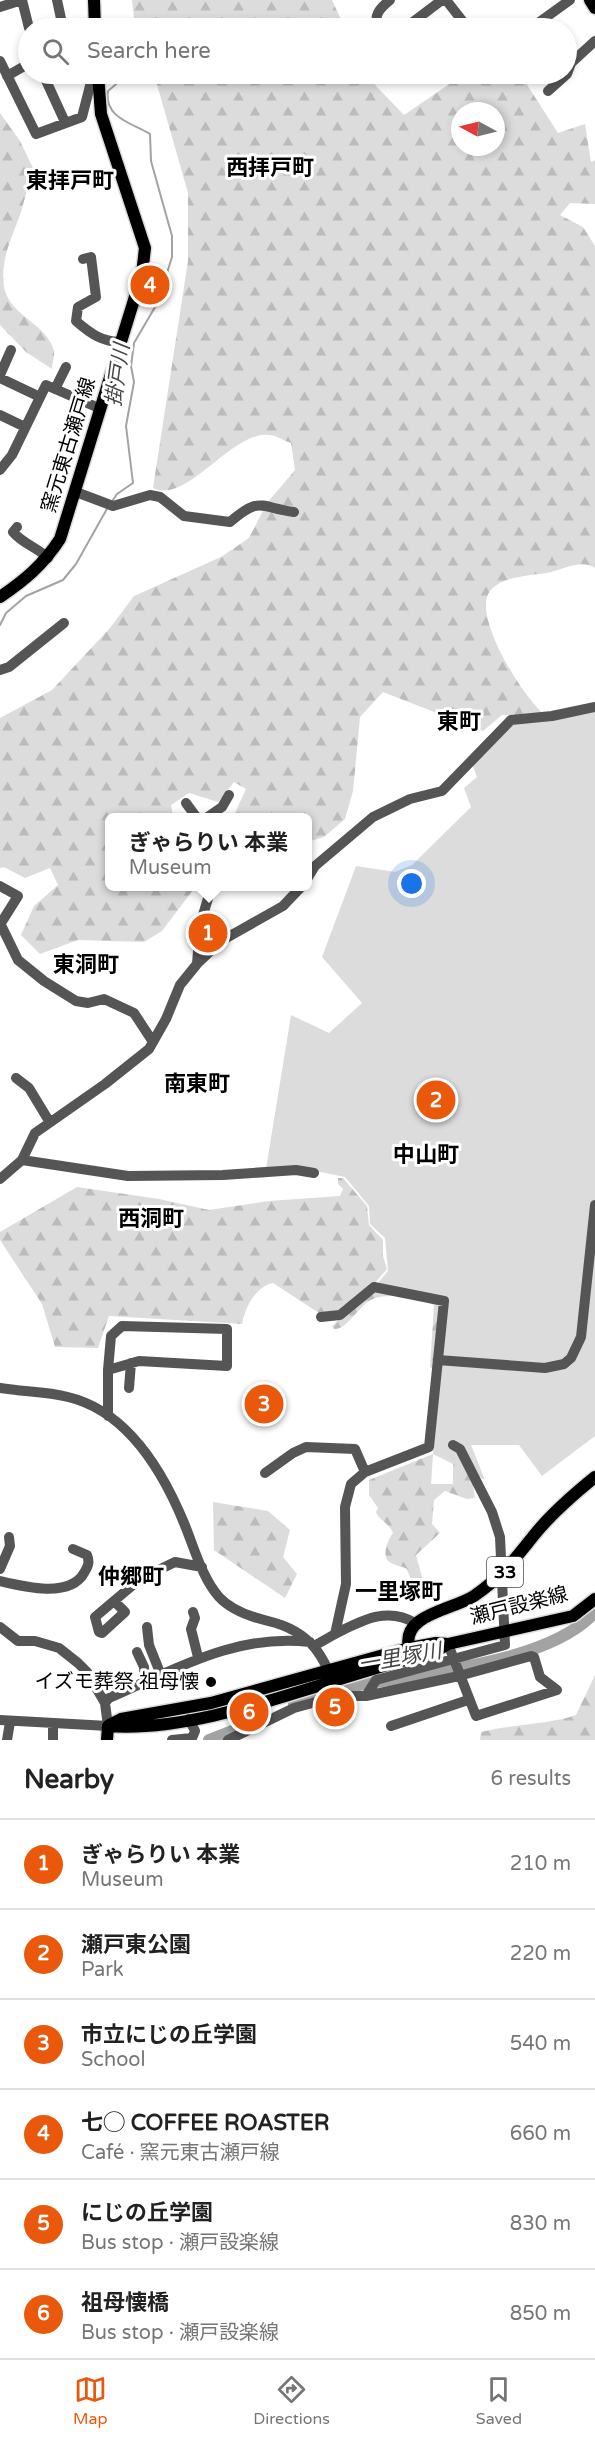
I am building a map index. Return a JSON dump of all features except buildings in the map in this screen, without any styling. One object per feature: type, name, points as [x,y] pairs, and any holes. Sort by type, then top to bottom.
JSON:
[{"type":"main road","points":[[94,0],[95,18]]},
{"type":"main road","points":[[590,0],[595,8]]},
{"type":"main road","name":"窯元東古瀬戸線","points":[[0,597],[32,575],[48,558],[60,539],[142,274],[145,248],[101,114],[99,84]]},
{"type":"main road","name":"瀬戸設楽線","points":[[415,1623],[464,1603],[503,1575],[535,1534],[595,1477]]},
{"type":"main road","name":"瀬戸設楽線","points":[[108,1726],[130,1728],[189,1719],[334,1686],[436,1651],[448,1644],[573,1616],[595,1599]]},
{"type":"main road","points":[[409,1648],[407,1637],[415,1623]]},
{"type":"main road","name":"瀬戸設楽線","points":[[108,1726],[122,1719],[211,1703],[334,1686],[409,1648],[436,1642],[448,1644]]},
{"type":"main road","points":[[107,1740],[108,1726]]},
{"type":"street","points":[[0,7],[22,0],[26,18]]},
{"type":"street","points":[[57,0],[61,18]]},
{"type":"street","points":[[376,18],[379,9],[390,0]]},
{"type":"street","points":[[419,18],[444,0],[456,18]]},
{"type":"street","points":[[545,18],[570,0]]},
{"type":"street","points":[[577,58],[595,41]]},
{"type":"street","points":[[0,61],[36,134],[82,117],[90,84]]},
{"type":"street","points":[[7,76],[18,70]]},
{"type":"street","points":[[48,84],[65,122]]},
{"type":"street","points":[[548,91],[556,84]]},
{"type":"street","points":[[83,259],[91,257],[96,297],[78,307],[76,321],[90,334],[107,342],[122,342]]},
{"type":"street","points":[[11,350],[0,376],[40,397]]},
{"type":"street","points":[[55,388],[66,367]]},
{"type":"street","points":[[0,470],[12,455],[46,385],[101,409]]},
{"type":"street","points":[[0,415],[25,427]]},
{"type":"street","points":[[76,492],[110,505],[150,495],[160,497],[184,516],[230,522],[249,506],[260,504],[294,512]]},
{"type":"street","points":[[18,527],[13,532],[21,542],[40,550],[48,558]]},
{"type":"street","points":[[0,670],[9,667],[64,623]]},
{"type":"street","points":[[312,871],[373,817],[410,799],[442,791],[511,720],[552,716],[595,707]]},
{"type":"street","points":[[213,813],[222,807],[229,795]]},
{"type":"street","points":[[186,803],[193,813]]},
{"type":"street","points":[[0,886],[18,896],[1,923],[18,960],[44,981],[76,1001],[88,1003],[104,999],[134,1013],[153,1042]]},
{"type":"street","points":[[197,964],[200,926],[209,891]]},
{"type":"street","points":[[0,1179],[22,1160],[31,1137],[49,1121],[105,1084],[149,1049],[180,985],[197,964],[221,941],[283,906],[297,891]]},
{"type":"street","points":[[16,1078],[29,1088],[49,1121]]},
{"type":"street","points":[[22,1160],[128,1176],[223,1175],[286,1170],[314,1173]]},
{"type":"street","points":[[438,1360],[545,1368],[564,1364],[572,1358],[581,1337],[595,1205]]},
{"type":"street","points":[[321,1317],[340,1315],[374,1287],[444,1301],[429,1447],[365,1472],[351,1484],[345,1507],[346,1584],[335,1634]]},
{"type":"street","points":[[108,1370],[131,1363],[227,1366],[227,1329],[122,1326],[111,1336],[108,1370],[108,1416]]},
{"type":"street","points":[[129,1388],[131,1363]]},
{"type":"street","points":[[0,1388],[70,1397],[108,1416],[144,1451],[170,1490],[202,1567],[216,1594],[229,1606],[253,1617],[287,1627],[313,1644],[334,1686]]},
{"type":"street","points":[[228,1740],[334,1686],[366,1695],[457,1668],[505,1645],[500,1537],[492,1512],[460,1449],[453,1445]]},
{"type":"street","points":[[265,1473],[293,1453],[306,1448],[355,1449],[365,1472]]},
{"type":"street","points":[[0,1569],[10,1546],[9,1537]]},
{"type":"street","points":[[0,1581],[62,1590],[79,1582],[89,1561],[87,1555],[73,1550]]},
{"type":"street","points":[[114,1601],[140,1579],[175,1562],[202,1567]]},
{"type":"street","points":[[193,1612],[195,1618],[191,1629],[198,1658]]},
{"type":"street","points":[[105,1703],[108,1698],[198,1658],[269,1640],[313,1644],[378,1615],[400,1617],[415,1623]]},
{"type":"street","points":[[0,1627],[18,1641],[35,1641],[59,1648],[87,1672],[105,1703],[108,1726],[5,1721],[7,1740]]},
{"type":"street","points":[[147,1627],[149,1644],[161,1675]]},
{"type":"street","points":[[366,1695],[376,1680],[457,1668],[531,1656],[534,1657],[540,1677],[556,1690],[476,1716],[468,1700],[457,1668],[448,1644]]},
{"type":"street","points":[[137,1652],[144,1667],[145,1682]]},
{"type":"street","points":[[391,1726],[468,1700]]},
{"type":"street","points":[[172,1740],[192,1738],[195,1731],[189,1719]]},
{"type":"street","points":[[53,1725],[53,1740]]},
{"type":"green space","points":[[132,0],[332,0],[340,18],[134,18]]},
{"type":"green space","points":[[157,84],[375,84],[404,115],[449,84],[527,84],[558,133],[585,124],[591,162],[595,160],[595,204],[570,203],[560,215],[583,227],[595,246],[595,568],[584,564],[510,579],[490,591],[486,603],[494,637],[513,675],[545,715],[502,715],[483,731],[383,692],[360,717],[353,791],[345,819],[324,837],[312,841],[312,813],[235,813],[246,789],[234,782],[218,802],[189,793],[171,805],[172,813],[105,813],[105,891],[192,891],[162,931],[144,942],[78,940],[40,954],[21,935],[34,906],[58,885],[50,868],[25,878],[4,867],[0,868],[0,718],[52,690],[110,628],[134,596],[221,557],[249,538],[267,503],[295,470],[291,443],[272,435],[255,437],[240,444],[195,478],[180,486],[166,490],[153,488],[188,261],[188,193]]},
{"type":"green space","points":[[0,113],[20,141],[33,168],[5,258],[4,287],[13,306],[37,326],[50,341],[54,351],[52,369],[26,352],[0,325]]},
{"type":"green space","points":[[595,709],[595,1436],[542,1476],[519,1445],[471,1445],[485,1480],[433,1454],[448,1299],[378,1283],[388,1271],[385,1238],[370,1224],[369,1206],[345,1177],[316,1171],[266,1169],[291,1015],[329,1033],[362,1003],[322,957],[356,866],[395,872],[412,865],[471,807],[464,788],[477,777],[473,766],[512,723]]},
{"type":"green space","points":[[338,1178],[343,1178],[367,1206],[369,1225],[383,1240],[383,1256],[387,1269],[374,1284],[334,1314],[319,1313],[273,1283],[261,1289],[252,1299],[242,1324],[109,1316],[98,1348],[55,1347],[42,1304],[0,1240],[0,1232],[77,1187],[159,1199],[209,1210],[269,1201],[340,1196],[343,1189],[338,1184]]},
{"type":"green space","points":[[372,1290],[437,1301],[439,1305],[434,1370],[430,1367],[434,1305],[404,1297],[380,1297],[368,1302],[344,1325],[334,1329],[332,1326]]},
{"type":"green space","points":[[433,1454],[431,1484],[453,1484],[453,1454],[472,1478],[475,1498],[467,1499],[445,1491],[434,1500],[432,1524],[440,1533],[416,1555],[425,1588],[419,1590],[412,1583],[407,1569],[386,1558],[386,1547],[393,1533],[376,1512],[378,1508],[369,1495],[369,1480]]},
{"type":"green space","points":[[213,1502],[268,1511],[290,1530],[283,1557],[297,1574],[285,1598],[214,1550]]},
{"type":"green space","points":[[595,1675],[595,1740],[480,1740],[481,1732],[553,1721],[576,1715]]},
{"type":"waterway","name":"掛戸川","points":[[111,503],[117,494],[133,483],[126,426],[134,382],[131,366],[134,343],[158,302],[172,257],[172,236],[151,161],[150,134],[121,118],[110,108],[108,91],[116,84]]},
{"type":"waterway","name":"掛戸川","points":[[0,625],[6,613],[26,596],[63,580],[76,564],[108,507]]},
{"type":"waterway","name":"一里塚川","points":[[294,1704],[328,1691],[508,1657],[542,1646],[572,1631],[595,1612]]},
{"type":"waterway","name":"一里塚川","points":[[209,1740],[245,1726]]},
{"type":"place","name":"七◯ COFFEE ROASTER","points":[[150,285]]},
{"type":"place","name":"ぎゃらりい 本業","points":[[208,933]]},
{"type":"place","name":"瀬戸東公園","points":[[436,1100]]},
{"type":"place","name":"市立にじの丘学園","points":[[264,1404]]},
{"type":"place","name":"イズモ葬祭 祖母懐","points":[[211,1682]]},
{"type":"place","name":"にじの丘学園","points":[[335,1707]]},
{"type":"place","name":"祖母懐橋","points":[[249,1712]]},
{"type":"district","name":"西拝戸町","points":[[270,168]]},
{"type":"district","name":"東拝戸町","points":[[70,181]]},
{"type":"district","name":"東町","points":[[459,722]]},
{"type":"district","name":"東洞町","points":[[86,965]]},
{"type":"district","name":"南東町","points":[[197,1084]]},
{"type":"district","name":"中山町","points":[[426,1155]]},
{"type":"district","name":"西洞町","points":[[151,1219]]},
{"type":"district","name":"仲郷町","points":[[131,1577]]},
{"type":"district","name":"一里塚町","points":[[399,1592]]}]
